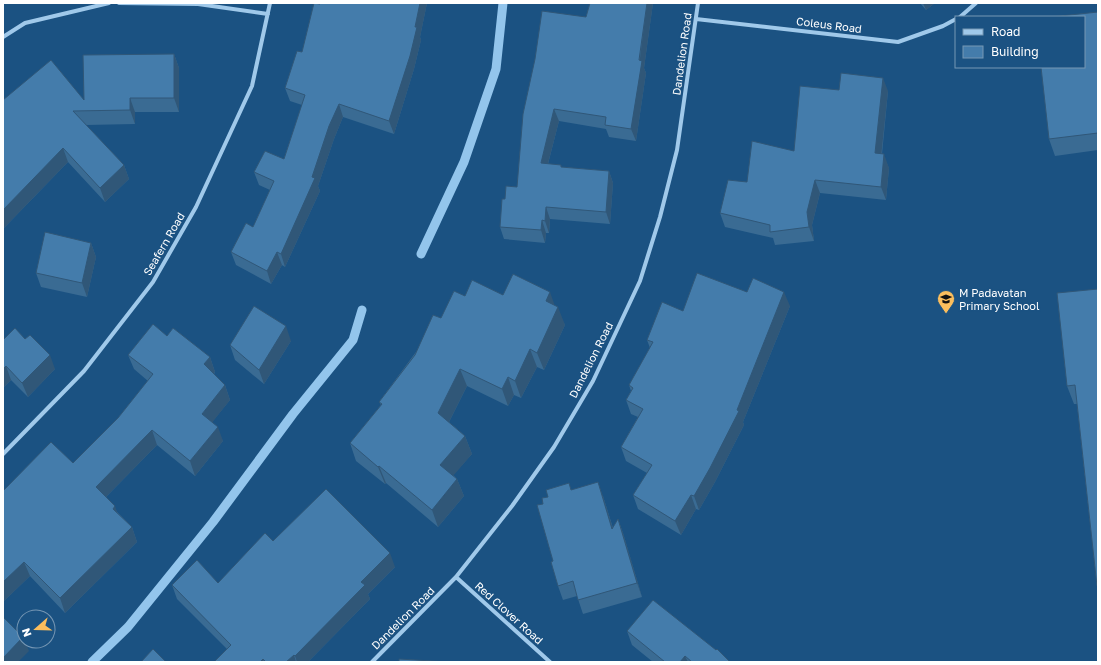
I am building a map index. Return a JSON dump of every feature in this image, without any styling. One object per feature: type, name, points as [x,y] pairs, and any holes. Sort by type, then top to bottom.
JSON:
[{"type":"street","points":[[3,37],[25,23],[110,3]]},
{"type":"street","points":[[119,3],[198,4],[268,14]]},
{"type":"street","name":"Seafern Road","points":[[3,454],[84,370],[153,282],[196,207],[252,86],[270,3]]},
{"type":"street","name":"Dandelion Road","points":[[372,662],[456,577],[512,506],[554,447],[593,381],[640,281],[660,217],[678,150],[698,3]]},
{"type":"street","points":[[961,16],[976,3]]},
{"type":"street","name":"Coleus Road","points":[[696,19],[898,42],[943,26],[955,20]]},
{"type":"street","name":"Red Clover Road","points":[[456,577],[550,662]]},
{"type":"building","points":[[314,3],[420,3],[415,27],[417,27],[410,56],[389,121],[339,104],[329,126],[312,177],[315,178],[281,254],[277,252],[267,271],[231,252],[246,223],[253,227],[274,181],[254,172],[265,151],[284,159],[305,95],[285,88],[297,51],[302,52]]},
{"type":"building","points":[[590,3],[647,3],[639,60],[642,61],[631,129],[605,125],[606,117],[554,109],[541,163],[561,165],[561,167],[609,171],[606,212],[546,207],[545,221],[542,220],[541,230],[500,227],[502,199],[505,199],[506,186],[517,187],[523,114],[535,59],[542,11],[586,17]]},
{"type":"building","points":[[1098,12],[1098,133],[1049,139],[1041,68],[1085,68],[1085,16],[1060,16]]},
{"type":"building","points":[[174,54],[174,98],[130,98],[130,110],[73,111],[124,165],[100,188],[63,148],[3,210],[3,100],[51,60],[84,100],[83,55]]},
{"type":"building","points":[[841,73],[883,78],[875,153],[884,154],[881,187],[815,180],[807,212],[809,227],[770,232],[770,225],[720,213],[728,180],[747,182],[752,141],[794,151],[800,86],[839,90]]},
{"type":"building","points":[[45,232],[91,243],[82,283],[36,273]]},
{"type":"building","points":[[697,273],[747,292],[753,278],[784,292],[737,410],[739,411],[694,496],[691,495],[675,521],[633,495],[652,465],[621,447],[643,409],[626,400],[633,388],[629,385],[653,342],[647,340],[662,302],[683,311]]},
{"type":"building","points":[[513,274],[550,292],[546,301],[558,307],[537,353],[530,349],[515,381],[508,377],[502,389],[460,369],[438,413],[465,436],[440,465],[457,479],[432,510],[350,443],[382,404],[379,402],[415,355],[433,315],[441,318],[454,291],[465,296],[472,280],[503,295]]},
{"type":"building","points":[[1098,289],[1097,586],[1075,385],[1067,386],[1057,293]]},
{"type":"building","points":[[254,306],[286,326],[259,370],[230,345]]},
{"type":"building","points":[[153,324],[167,336],[173,328],[210,357],[204,364],[225,385],[202,414],[218,427],[190,461],[152,430],[96,487],[115,506],[113,509],[132,527],[60,598],[24,562],[3,582],[3,491],[51,442],[73,463],[118,418],[153,374],[128,355]]},
{"type":"building","points":[[15,328],[25,339],[30,335],[50,355],[22,383],[6,366],[3,369],[3,340]]},
{"type":"building","points":[[598,482],[612,529],[618,519],[637,583],[578,600],[573,581],[558,586],[551,562],[553,561],[537,505],[543,504],[542,498],[548,497],[546,490],[569,483],[571,490]]},
{"type":"building","points":[[326,489],[390,553],[361,582],[365,585],[295,656],[294,655],[286,662],[266,662],[263,659],[260,662],[214,662],[231,645],[172,585],[197,560],[218,583],[265,533],[273,541]]},
{"type":"building","points":[[653,600],[716,650],[717,649],[730,662],[692,662],[685,656],[680,662],[665,662],[627,631]]},
{"type":"building","points":[[3,617],[16,630],[16,644],[3,658]]},
{"type":"building","points":[[153,649],[166,662],[141,662]]},
{"type":"building","points":[[399,659],[449,662],[399,662]]},
{"type":"waterway","points":[[421,254],[464,162],[496,69],[503,3]]},
{"type":"waterway","points":[[92,662],[128,627],[213,522],[293,414],[353,340],[362,310]]},
{"type":"place","name":"M Padavatan Primary School","points":[[946,314]]}]
